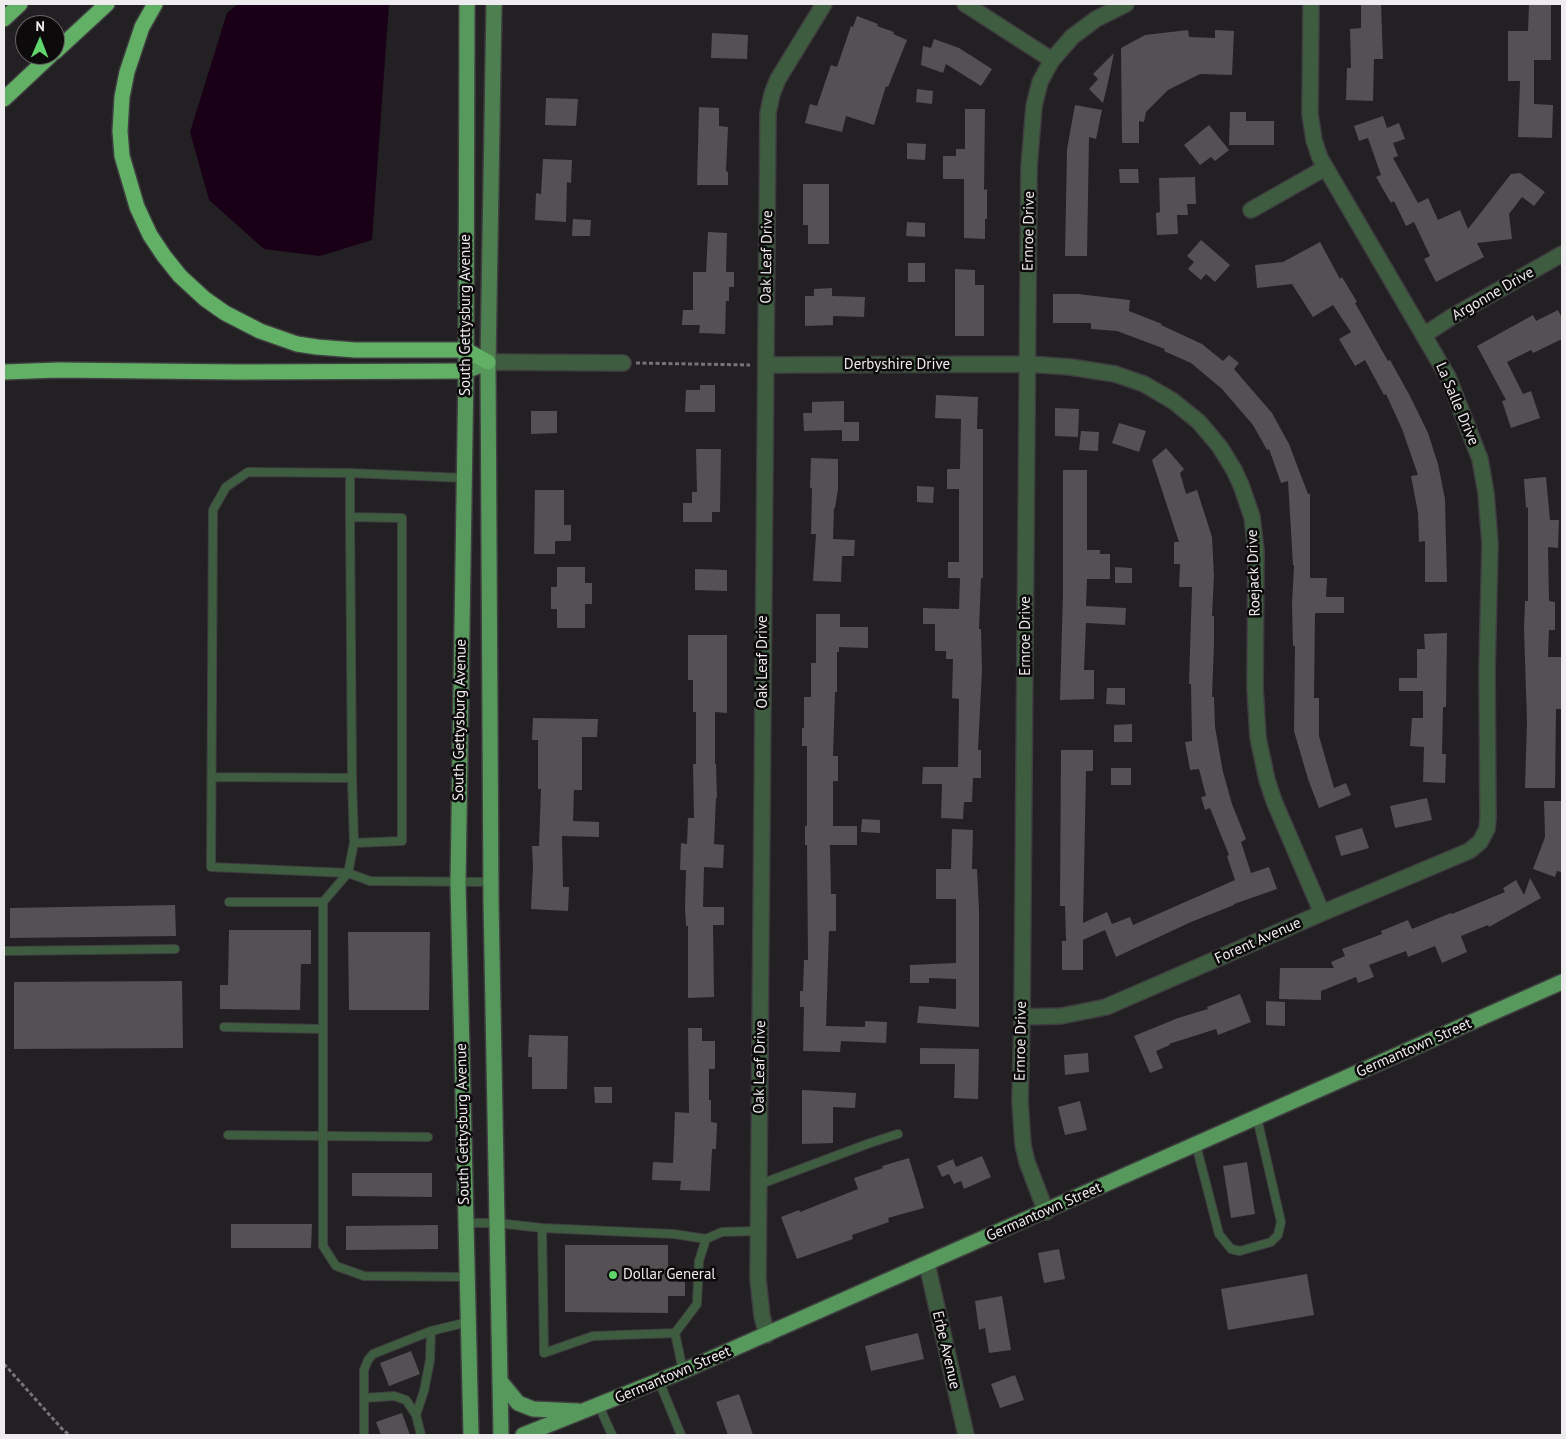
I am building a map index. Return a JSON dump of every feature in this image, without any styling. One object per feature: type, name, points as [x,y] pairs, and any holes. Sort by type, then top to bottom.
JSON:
[{"type":"highway","points":[[4,19],[20,4]]},
{"type":"highway","points":[[65,43],[107,4]]},
{"type":"highway","points":[[155,4],[142,27],[127,72],[122,97],[120,131],[122,156],[137,207],[150,235],[180,276],[205,299],[226,313],[260,331],[297,344],[355,350],[466,350],[488,362]]},
{"type":"highway","points":[[4,99],[40,65]]},
{"type":"highway","points":[[4,372],[58,370],[239,372],[466,371]]},
{"type":"main road","name":"South Gettysburg Avenue","points":[[467,4],[466,371],[458,883],[471,1435]]},
{"type":"main road","name":"South Gettysburg Avenue","points":[[494,4],[488,362],[491,882],[501,1435]]},
{"type":"main road","points":[[466,371],[488,362]]},
{"type":"main road","name":"Germantown Street","points":[[523,1435],[542,1432],[584,1412],[659,1382],[1562,982]]},
{"type":"main road","points":[[500,1381],[518,1403],[533,1409],[584,1412]]},
{"type":"street","name":"Oak Leaf Drive","points":[[767,1334],[759,1288],[758,1185],[768,113],[772,94],[778,79],[824,4]]},
{"type":"street","points":[[964,4],[1052,60]]},
{"type":"street","name":"Ernroe Drive","points":[[1046,1212],[1028,1162],[1021,1128],[1020,1101],[1029,177],[1034,106],[1040,82],[1052,60],[1078,33],[1096,19],[1126,4]]},
{"type":"street","name":"La Salle Drive","points":[[1311,4],[1310,114],[1314,140],[1325,168],[1448,377],[1480,459],[1486,493],[1490,544],[1487,671],[1488,818],[1484,836]]},
{"type":"street","points":[[1251,210],[1325,168]]},
{"type":"street","name":"Argonne Drive","points":[[1424,335],[1453,316],[1562,254]]},
{"type":"street","points":[[488,362],[623,363]]},
{"type":"street","name":"Derbyshire Drive","points":[[766,365],[1028,364]]},
{"type":"street","name":"Roejack Drive","points":[[1028,364],[1070,367],[1115,374],[1144,384],[1187,410],[1220,447],[1234,470],[1247,501],[1256,551],[1256,717],[1262,760],[1274,801],[1322,913]]},
{"type":"street","name":"Forent Avenue","points":[[1022,1017],[1061,1016],[1106,1007],[1469,851],[1484,836]]},
{"type":"street","name":"Erbe Avenue","points":[[927,1264],[966,1435]]},
{"type":"lane","points":[[464,478],[350,473],[248,472],[226,487],[212,510],[211,866],[348,873],[370,881],[491,882]]},
{"type":"lane","points":[[350,473],[354,843],[348,873],[323,902],[323,1246],[336,1266],[364,1276],[467,1277]]},
{"type":"lane","points":[[350,516],[402,518],[402,841],[354,843]]},
{"type":"lane","points":[[212,777],[352,778]]},
{"type":"lane","points":[[229,902],[323,902]]},
{"type":"lane","points":[[4,951],[175,949]]},
{"type":"lane","points":[[224,1027],[323,1029]]},
{"type":"lane","points":[[1196,1145],[1219,1234],[1231,1249],[1240,1251],[1271,1242],[1278,1235],[1281,1222],[1258,1118]]},
{"type":"lane","points":[[228,1134],[428,1137]]},
{"type":"lane","points":[[758,1185],[898,1134]]},
{"type":"lane","points":[[466,1223],[497,1223],[542,1228],[674,1234],[706,1239],[722,1232],[758,1231]]},
{"type":"lane","points":[[542,1228],[544,1353],[593,1336],[675,1333]]},
{"type":"lane","points":[[684,1371],[675,1333],[696,1304],[699,1261],[706,1239]]},
{"type":"lane","points":[[364,1435],[364,1370],[368,1360],[374,1354],[431,1331],[468,1322]]},
{"type":"lane","points":[[416,1415],[424,1390],[430,1360],[431,1331]]},
{"type":"lane","points":[[659,1382],[681,1435]]},
{"type":"lane","points":[[364,1398],[394,1396],[406,1400],[416,1415],[421,1435]]},
{"type":"lane","points":[[599,1406],[612,1435]]},
{"type":"path","points":[[623,363],[766,365]]},
{"type":"path","points":[[4,1364],[64,1431],[70,1435]]},
{"type":"shaded area","points":[[238,4],[389,4],[372,240],[320,256],[264,249],[209,200],[190,132],[227,13]]},
{"type":"building","points":[[1361,4],[1381,4],[1383,59],[1374,59],[1373,101],[1346,100],[1347,68],[1351,68],[1350,29],[1361,28]]},
{"type":"building","points":[[1529,4],[1551,4],[1551,60],[1534,60],[1534,104],[1553,105],[1552,138],[1518,137],[1520,81],[1508,81],[1508,31],[1528,31]]},
{"type":"building","points":[[857,16],[878,24],[877,26],[894,32],[893,34],[907,40],[888,87],[886,86],[874,125],[846,116],[842,132],[805,123],[810,104],[817,106],[831,65],[837,67],[851,26],[853,27]]},
{"type":"building","points":[[1188,30],[1189,37],[1215,38],[1215,30],[1234,31],[1232,75],[1200,74],[1168,90],[1146,112],[1144,122],[1139,121],[1139,143],[1122,143],[1121,48],[1145,35]]},
{"type":"building","points":[[712,33],[748,35],[747,59],[711,58]]},
{"type":"building","points":[[934,39],[959,48],[992,69],[981,86],[946,64],[943,73],[921,65],[923,46],[931,48]]},
{"type":"building","points":[[1114,53],[1103,103],[1089,89],[1098,79],[1093,74]]},
{"type":"building","points":[[917,89],[933,91],[932,104],[916,102]]},
{"type":"building","points":[[546,98],[578,99],[576,126],[545,125]]},
{"type":"building","points":[[1075,105],[1102,110],[1096,139],[1089,137],[1087,256],[1065,256],[1067,149]]},
{"type":"building","points":[[699,107],[719,108],[719,126],[728,127],[726,171],[728,172],[728,185],[697,185]]},
{"type":"building","points":[[965,109],[985,109],[984,190],[987,189],[987,219],[985,219],[985,239],[964,238],[964,179],[943,179],[943,156],[956,156],[956,149],[965,149]]},
{"type":"building","points":[[1230,112],[1246,112],[1246,121],[1274,121],[1274,145],[1229,145]]},
{"type":"building","points":[[1383,116],[1387,128],[1399,123],[1405,139],[1393,143],[1398,156],[1393,158],[1418,203],[1428,198],[1438,220],[1460,210],[1468,229],[1511,174],[1520,173],[1545,192],[1534,206],[1522,197],[1509,214],[1512,239],[1477,243],[1484,257],[1436,282],[1424,259],[1430,256],[1414,222],[1406,226],[1394,201],[1391,203],[1376,177],[1381,175],[1368,138],[1359,141],[1354,126]]},
{"type":"building","points":[[1209,125],[1229,150],[1215,161],[1211,157],[1200,165],[1184,145]]},
{"type":"building","points":[[907,143],[926,144],[925,160],[907,159]]},
{"type":"building","points":[[543,159],[572,160],[571,183],[567,182],[566,222],[535,220],[536,193],[541,194]]},
{"type":"building","points":[[1119,169],[1138,169],[1139,183],[1120,183]]},
{"type":"building","points":[[1195,177],[1196,204],[1187,204],[1188,215],[1177,215],[1178,234],[1157,235],[1156,213],[1160,212],[1159,178]]},
{"type":"building","points":[[803,184],[829,184],[829,244],[808,244],[808,225],[803,225]]},
{"type":"building","points":[[573,219],[591,220],[590,236],[572,236]]},
{"type":"building","points":[[907,222],[925,223],[925,237],[906,236]]},
{"type":"building","points":[[708,232],[727,233],[726,272],[734,272],[734,287],[729,287],[729,301],[726,301],[725,334],[699,333],[700,325],[682,325],[683,310],[693,310],[693,272],[706,272]]},
{"type":"building","points":[[1201,240],[1230,265],[1215,282],[1206,274],[1201,280],[1188,269],[1194,262],[1187,256]]},
{"type":"building","points":[[1320,242],[1340,279],[1342,277],[1357,302],[1355,303],[1388,361],[1390,360],[1428,433],[1438,464],[1445,499],[1447,582],[1425,582],[1425,541],[1419,542],[1418,513],[1411,476],[1418,475],[1402,429],[1386,394],[1384,395],[1365,360],[1355,366],[1339,339],[1351,332],[1333,305],[1313,317],[1292,284],[1257,288],[1255,265],[1283,262]]},
{"type":"building","points":[[908,263],[925,263],[925,282],[908,282]]},
{"type":"building","points":[[955,269],[975,270],[975,285],[984,285],[984,336],[955,336]]},
{"type":"building","points":[[832,288],[832,296],[865,297],[864,317],[833,316],[833,325],[805,326],[805,296],[814,296],[814,289]]},
{"type":"building","points":[[1053,294],[1078,294],[1130,300],[1129,311],[1162,324],[1202,344],[1223,361],[1229,355],[1239,363],[1234,369],[1272,413],[1289,444],[1308,494],[1310,494],[1310,578],[1327,578],[1326,597],[1344,597],[1344,613],[1315,613],[1314,698],[1319,698],[1319,736],[1334,788],[1346,783],[1351,795],[1319,808],[1308,779],[1294,731],[1295,646],[1293,646],[1292,605],[1294,565],[1288,481],[1281,483],[1269,449],[1267,450],[1253,425],[1222,389],[1191,363],[1164,351],[1165,349],[1117,331],[1091,329],[1091,323],[1053,323]]},
{"type":"building","points":[[1558,310],[1562,318],[1562,339],[1533,353],[1531,350],[1507,362],[1523,394],[1531,391],[1540,418],[1511,428],[1502,401],[1506,400],[1477,346],[1533,315],[1536,321]]},
{"type":"building","points":[[700,385],[715,385],[715,412],[685,412],[686,390],[700,390]]},
{"type":"building","points":[[936,395],[978,397],[977,429],[983,429],[983,578],[981,578],[979,629],[981,629],[982,670],[978,750],[981,750],[981,778],[973,778],[972,802],[964,802],[963,819],[941,818],[942,784],[922,784],[923,767],[958,767],[959,699],[952,698],[953,659],[946,659],[946,651],[935,651],[935,624],[923,624],[923,608],[959,609],[960,578],[948,578],[948,562],[959,562],[959,489],[947,489],[947,469],[960,469],[961,419],[935,418]]},
{"type":"building","points":[[844,401],[844,422],[859,422],[859,441],[842,441],[842,430],[804,431],[803,413],[812,413],[812,402]]},
{"type":"building","points":[[1055,408],[1079,409],[1078,437],[1055,436]]},
{"type":"building","points":[[531,411],[557,411],[557,433],[531,434]]},
{"type":"building","points":[[1119,423],[1146,431],[1139,452],[1112,443]]},
{"type":"building","points":[[1081,431],[1099,432],[1098,451],[1079,450]]},
{"type":"building","points":[[1166,448],[1184,469],[1180,473],[1186,494],[1197,490],[1212,537],[1214,644],[1212,697],[1214,697],[1215,727],[1223,772],[1232,804],[1246,839],[1241,842],[1251,873],[1269,867],[1277,889],[1191,922],[1116,957],[1105,930],[1083,940],[1083,970],[1062,970],[1062,941],[1066,941],[1065,906],[1060,906],[1061,750],[1093,750],[1093,771],[1086,771],[1083,923],[1107,912],[1112,924],[1130,917],[1133,925],[1235,880],[1227,856],[1229,855],[1210,808],[1205,810],[1201,797],[1206,796],[1199,769],[1190,770],[1185,742],[1192,741],[1191,684],[1189,684],[1192,587],[1179,587],[1180,564],[1174,564],[1174,542],[1179,542],[1152,460]]},
{"type":"building","points":[[696,449],[721,449],[720,512],[712,512],[712,522],[683,522],[683,503],[692,503],[692,492],[697,492]]},
{"type":"building","points":[[811,458],[838,459],[838,489],[834,508],[833,539],[855,540],[854,556],[842,556],[841,582],[813,581],[816,534],[811,534]]},
{"type":"building","points":[[1063,470],[1087,470],[1087,550],[1100,550],[1100,554],[1110,554],[1110,579],[1087,579],[1086,606],[1126,608],[1125,625],[1086,623],[1084,670],[1094,670],[1094,699],[1060,700],[1063,592]]},
{"type":"building","points":[[1546,477],[1550,520],[1559,520],[1558,548],[1548,547],[1549,601],[1555,602],[1555,630],[1549,630],[1548,657],[1562,657],[1562,709],[1556,709],[1555,788],[1525,788],[1527,721],[1524,629],[1525,601],[1528,601],[1528,507],[1526,508],[1524,479]]},
{"type":"building","points":[[917,486],[934,487],[933,503],[917,502]]},
{"type":"building","points":[[535,490],[564,490],[564,525],[571,525],[571,541],[555,541],[555,554],[534,554]]},
{"type":"building","points":[[557,567],[585,567],[585,583],[592,583],[592,604],[585,604],[585,628],[557,628],[557,609],[551,609],[551,587],[557,587]]},
{"type":"building","points":[[1115,567],[1132,568],[1132,583],[1115,583]]},
{"type":"building","points":[[695,569],[727,570],[727,591],[695,590]]},
{"type":"building","points":[[816,614],[840,614],[840,627],[868,627],[868,648],[839,647],[839,652],[837,652],[837,692],[835,692],[833,756],[838,756],[838,781],[833,781],[833,826],[857,826],[857,845],[830,845],[831,894],[836,894],[836,931],[829,931],[826,1026],[865,1027],[865,1021],[887,1022],[886,1043],[841,1041],[840,1052],[803,1051],[804,1007],[800,1007],[800,991],[803,991],[804,960],[808,960],[807,845],[805,845],[805,826],[807,826],[807,746],[802,746],[802,728],[804,728],[804,697],[811,697],[811,663],[816,663]]},
{"type":"building","points":[[1447,633],[1446,707],[1443,707],[1442,754],[1446,754],[1445,783],[1423,782],[1424,747],[1410,746],[1412,718],[1423,718],[1423,691],[1399,691],[1399,678],[1417,678],[1417,649],[1425,649],[1424,634]]},
{"type":"building","points":[[688,635],[727,635],[727,713],[715,712],[717,798],[714,844],[724,845],[723,868],[704,867],[703,907],[724,907],[724,925],[713,925],[714,997],[688,998],[688,926],[686,926],[685,908],[686,870],[680,870],[681,843],[687,844],[688,818],[694,818],[693,764],[696,764],[696,712],[693,712],[693,680],[688,680]]},
{"type":"building","points":[[1107,688],[1125,688],[1125,705],[1106,704]]},
{"type":"building","points":[[533,718],[598,719],[597,737],[582,737],[582,790],[574,790],[573,821],[599,822],[599,837],[562,836],[563,887],[569,887],[568,911],[531,909],[532,846],[539,846],[541,789],[538,789],[538,740],[532,740]]},
{"type":"building","points":[[1132,724],[1132,742],[1114,742],[1114,725]]},
{"type":"building","points":[[1111,768],[1131,768],[1131,785],[1111,785]]},
{"type":"building","points":[[1427,798],[1432,820],[1395,828],[1390,806]]},
{"type":"building","points":[[1544,801],[1562,801],[1562,872],[1557,871],[1555,877],[1533,869],[1545,837]]},
{"type":"building","points":[[862,819],[880,820],[880,833],[861,832]]},
{"type":"building","points":[[1362,828],[1369,848],[1341,856],[1335,836]]},
{"type":"building","points":[[952,829],[973,830],[972,869],[977,869],[979,910],[979,1027],[917,1023],[919,1006],[956,1009],[956,979],[929,978],[929,983],[910,983],[910,965],[956,963],[956,899],[936,899],[936,869],[951,869]]},
{"type":"building","points":[[1530,878],[1541,898],[1489,927],[1488,925],[1461,936],[1467,952],[1442,963],[1435,946],[1408,957],[1406,951],[1369,965],[1374,977],[1358,983],[1356,977],[1321,991],[1321,1000],[1279,999],[1280,968],[1334,968],[1331,962],[1345,956],[1342,949],[1382,934],[1381,931],[1408,920],[1412,929],[1452,914],[1505,892],[1503,888],[1516,880],[1524,895]]},
{"type":"building","points":[[175,905],[176,936],[10,938],[10,908]]},
{"type":"building","points":[[229,930],[311,930],[311,964],[301,964],[300,1010],[220,1009],[220,985],[228,985]]},
{"type":"building","points":[[348,932],[430,932],[429,1010],[349,1010]]},
{"type":"building","points":[[182,981],[183,1048],[14,1049],[14,982]]},
{"type":"building","points":[[1240,994],[1251,1022],[1218,1035],[1216,1029],[1169,1044],[1156,1051],[1163,1068],[1150,1073],[1134,1036],[1178,1018],[1208,1009],[1207,1007]]},
{"type":"building","points":[[1266,1001],[1285,1002],[1285,1026],[1266,1025]]},
{"type":"building","points":[[688,1028],[702,1028],[702,1041],[715,1041],[715,1069],[709,1069],[711,1122],[717,1123],[716,1149],[712,1149],[710,1191],[680,1190],[681,1181],[652,1180],[653,1162],[673,1163],[675,1112],[689,1113]]},
{"type":"building","points":[[529,1035],[568,1036],[567,1089],[532,1089],[532,1057],[528,1057]]},
{"type":"building","points":[[920,1048],[979,1049],[978,1099],[954,1098],[955,1064],[920,1064]]},
{"type":"building","points":[[1088,1053],[1089,1072],[1065,1075],[1064,1055]]},
{"type":"building","points":[[594,1087],[612,1087],[612,1103],[595,1103]]},
{"type":"building","points":[[802,1090],[856,1093],[855,1108],[833,1107],[833,1143],[802,1144]]},
{"type":"building","points":[[1080,1101],[1087,1130],[1065,1135],[1058,1107]]},
{"type":"building","points":[[982,1156],[991,1177],[964,1189],[961,1181],[954,1184],[949,1174],[942,1177],[937,1166],[953,1159],[956,1167]]},
{"type":"building","points":[[909,1158],[924,1208],[888,1218],[889,1222],[852,1235],[853,1239],[797,1259],[781,1217],[799,1210],[800,1212],[858,1189],[854,1178],[883,1168],[882,1166]]},
{"type":"building","points":[[1247,1162],[1255,1214],[1231,1218],[1223,1166]]},
{"type":"building","points":[[352,1173],[432,1173],[432,1197],[352,1196]]},
{"type":"building","points":[[231,1224],[312,1224],[311,1248],[231,1248]]},
{"type":"building","points":[[438,1225],[438,1249],[346,1250],[346,1226]]},
{"type":"building","points":[[565,1245],[668,1245],[668,1281],[685,1282],[685,1296],[668,1296],[668,1313],[565,1312]]},
{"type":"building","points":[[1059,1249],[1065,1279],[1044,1283],[1038,1253]]},
{"type":"building","points":[[1307,1274],[1314,1315],[1228,1330],[1221,1289]]},
{"type":"building","points":[[1002,1296],[1011,1350],[989,1353],[985,1328],[979,1330],[975,1301]]},
{"type":"building","points":[[918,1333],[924,1359],[871,1371],[865,1346]]},
{"type":"building","points":[[411,1351],[420,1374],[389,1386],[380,1363]]},
{"type":"building","points":[[1015,1375],[1024,1400],[1000,1408],[991,1384]]},
{"type":"building","points":[[739,1394],[753,1435],[728,1435],[716,1402]]},
{"type":"building","points":[[402,1413],[410,1435],[381,1435],[376,1422]]},
{"type":"place","name":"Dollar General","points":[[613,1275]]}]
